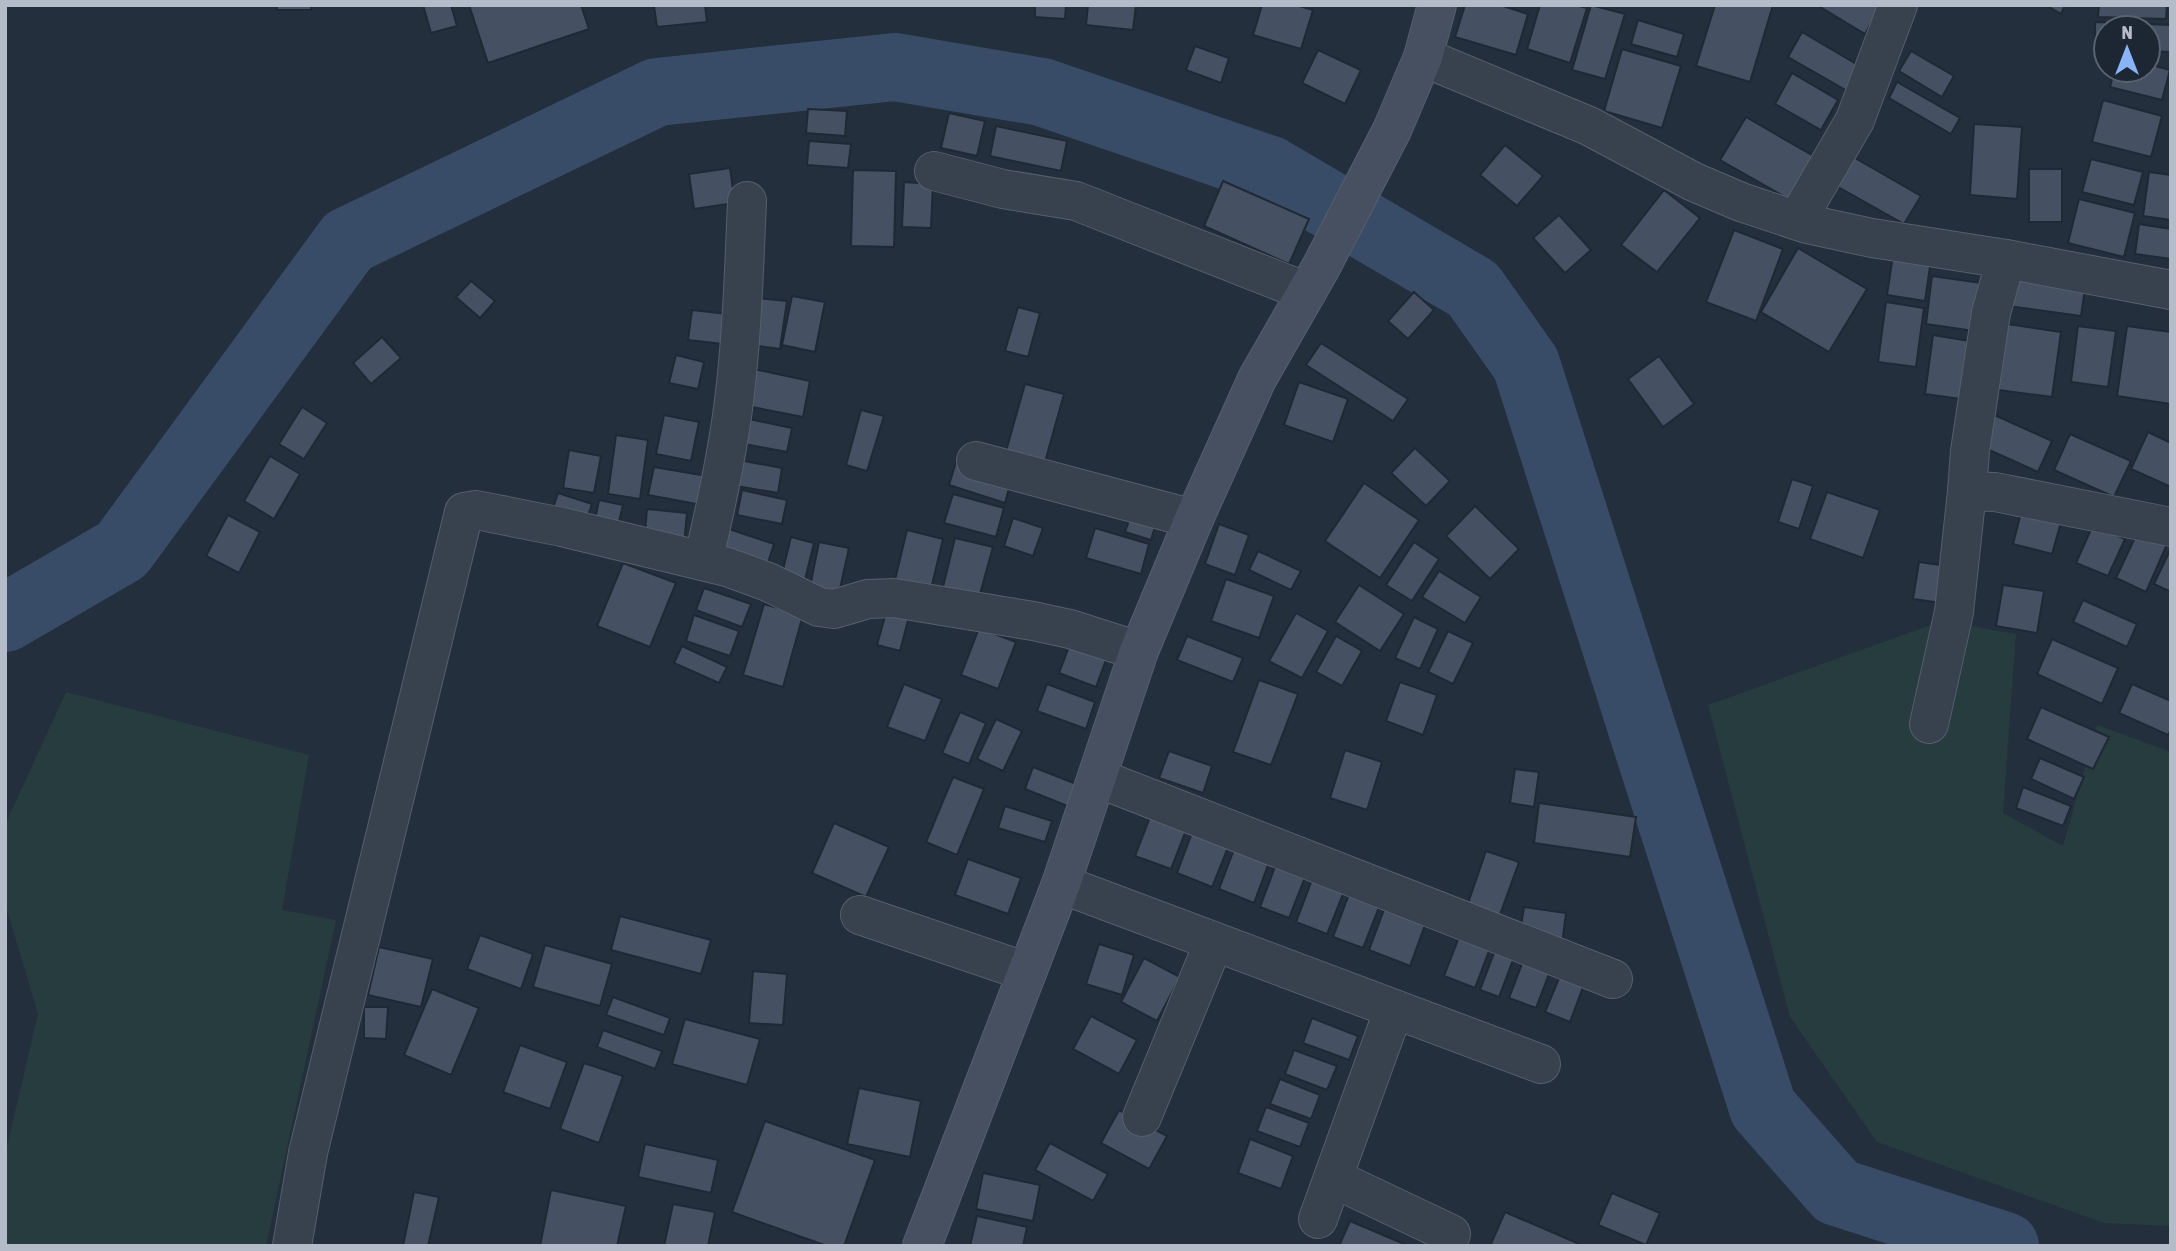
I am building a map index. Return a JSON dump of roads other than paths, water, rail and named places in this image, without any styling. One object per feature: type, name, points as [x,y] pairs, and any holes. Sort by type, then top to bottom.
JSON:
[{"type":"street","points":[[922,1246],[1061,884],[1139,651],[1257,379],[1314,279],[1392,130],[1423,57],[1437,5]]},
{"type":"street","points":[[1797,220],[1855,120],[1898,5]]},
{"type":"street","points":[[1423,57],[1589,126],[1694,182],[1741,202],[1797,220],[1872,238],[2006,259],[2171,290]]},
{"type":"street","points":[[934,171],[1003,189],[1076,201],[1314,279]]},
{"type":"street","points":[[703,561],[719,495],[733,408],[742,316],[747,201]]},
{"type":"street","points":[[1929,724],[1954,612],[1970,450],[1991,313],[2006,259]]},
{"type":"street","points":[[975,461],[1194,519]]},
{"type":"street","points":[[1967,491],[1995,492],[2171,527]]},
{"type":"street","points":[[292,1246],[308,1153],[464,512],[476,510],[562,527],[703,561],[768,582],[819,607],[834,609],[878,597],[894,598],[1034,621],[1070,629],[1139,651]]},
{"type":"street","points":[[1098,778],[1613,979]]},
{"type":"street","points":[[1061,884],[1541,1065]]},
{"type":"street","points":[[860,915],[1027,972]]},
{"type":"street","points":[[1142,1117],[1214,942]]},
{"type":"street","points":[[1318,1219],[1394,1009]]},
{"type":"street","points":[[1334,1178],[1451,1234]]},
{"type":"waterway","points":[[5,618],[122,550],[348,241],[657,92],[895,67],[1042,92],[1270,170],[1473,289],[1526,364],[1763,1108],[1837,1192],[2005,1246]]}]
